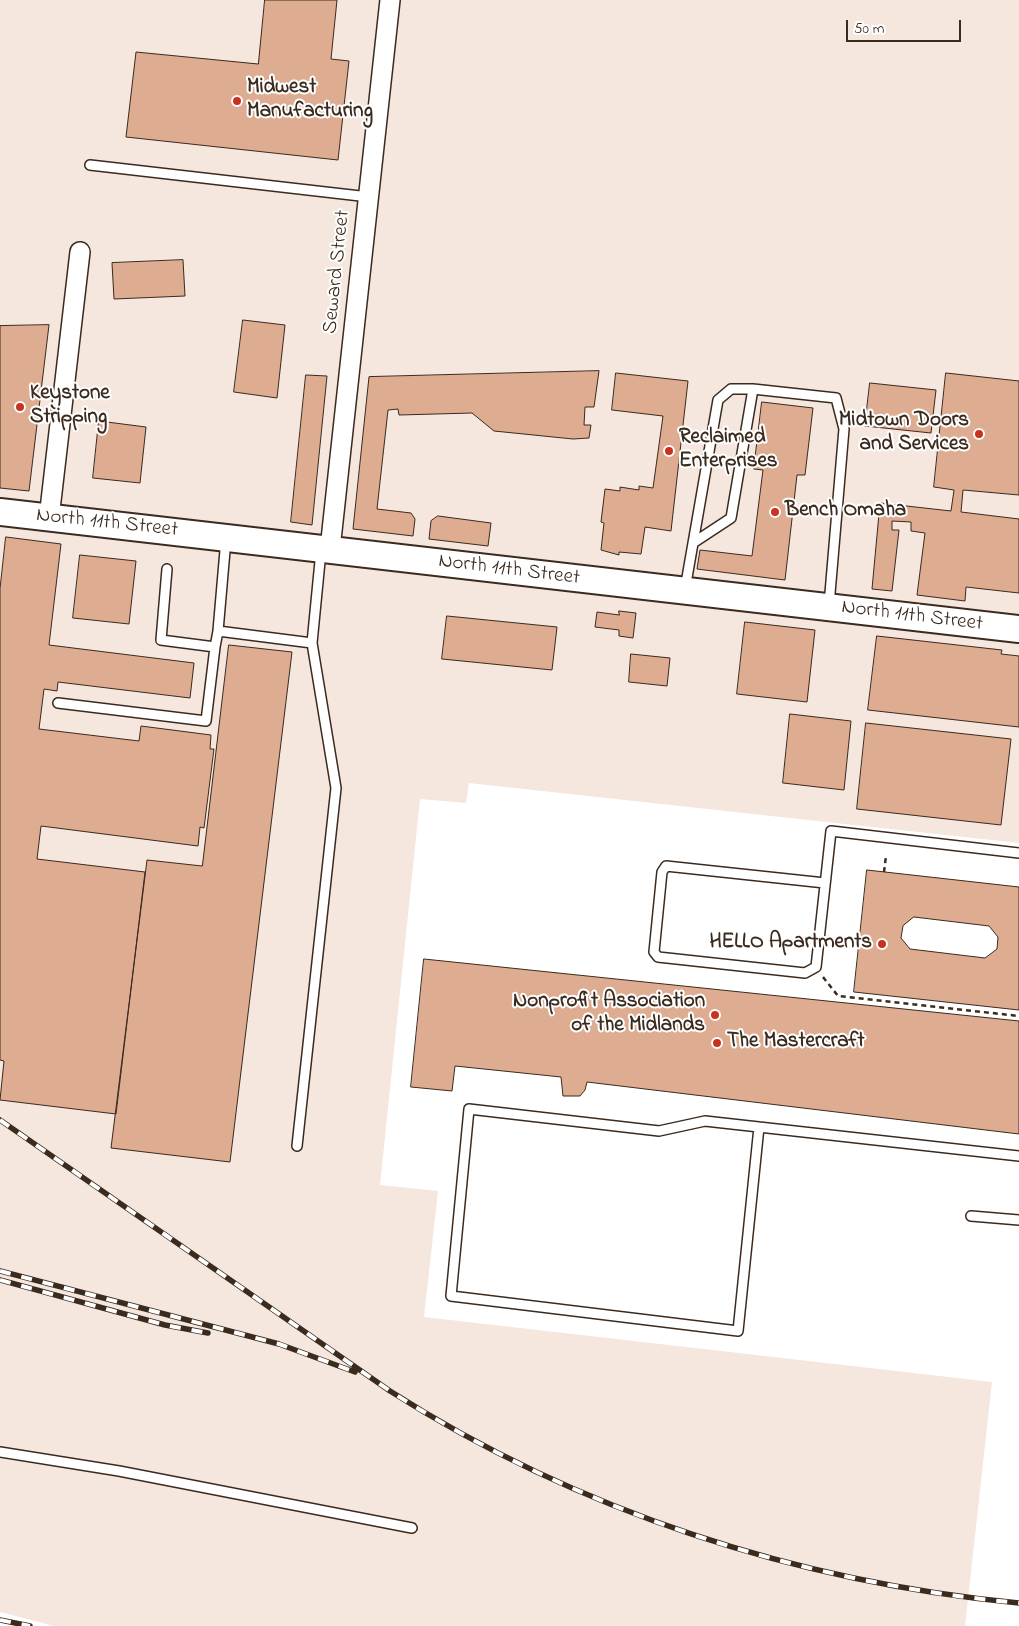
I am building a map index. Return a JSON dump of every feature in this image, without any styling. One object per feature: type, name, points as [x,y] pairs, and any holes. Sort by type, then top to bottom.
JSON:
[{"type":"street","name":"Seward Street","points":[[325,549],[369,197],[390,0]]},
{"type":"street","points":[[49,518],[80,252]]},
{"type":"street","name":"North 11th Street","points":[[0,512],[1019,629]]},
{"type":"lane","points":[[90,165],[369,197]]},
{"type":"lane","points":[[684,591],[718,400],[731,389],[753,389],[836,398],[844,428],[828,607]]},
{"type":"lane","points":[[693,543],[731,518],[753,389]]},
{"type":"lane","points":[[58,703],[206,721],[218,631],[226,538]]},
{"type":"lane","points":[[296,1146],[336,788],[312,643],[325,549]]},
{"type":"lane","points":[[167,569],[161,640],[215,647]]},
{"type":"lane","points":[[218,631],[312,643]]},
{"type":"lane","points":[[825,883],[666,866],[662,872],[654,952],[658,957],[805,973],[816,968],[831,831],[1019,853]]},
{"type":"lane","points":[[760,1127],[738,1331],[451,1296],[469,1109],[658,1131],[705,1121],[760,1127],[1019,1156]]},
{"type":"lane","points":[[972,1216],[1019,1220]]},
{"type":"lane","points":[[0,1452],[119,1471],[412,1528]]},
{"type":"path","points":[[884,872],[886,856]]},
{"type":"path","points":[[816,968],[838,996],[1019,1016]]},
{"type":"shaded area","points":[[0,0],[1019,0],[1019,843],[469,783],[466,803],[420,799],[380,1185],[438,1191],[424,1317],[992,1382],[965,1626],[54,1626],[0,1612]]},
{"type":"building","name":"Midwest Manufacturing","points":[[265,0],[337,0],[331,59],[349,61],[338,160],[126,137],[136,52],[258,64]]},
{"type":"building","points":[[183,260],[185,296],[114,299],[112,263]]},
{"type":"building","points":[[243,320],[285,325],[277,398],[234,392]]},
{"type":"building","name":"Keystone Stripping","points":[[49,325],[29,491],[0,488],[0,326]]},
{"type":"building","points":[[599,371],[594,407],[585,407],[584,425],[591,425],[589,438],[573,439],[494,431],[472,413],[399,415],[398,409],[388,410],[377,509],[411,513],[415,519],[413,536],[353,529],[369,377]]},
{"type":"building","name":"Reclaimed Enterprises","points":[[616,373],[688,381],[671,531],[645,527],[641,554],[619,552],[619,555],[601,550],[604,523],[601,522],[605,489],[620,491],[620,487],[639,490],[639,486],[653,488],[663,416],[612,410]]},
{"type":"building","name":"Midtown Doors and Services","points":[[946,373],[1019,381],[1019,495],[963,490],[961,512],[1019,519],[1019,593],[966,587],[965,601],[917,595],[925,533],[911,531],[911,522],[892,521],[892,530],[899,530],[892,591],[872,589],[880,503],[951,511],[954,490],[934,487]]},
{"type":"building","points":[[306,375],[327,376],[312,525],[291,522]]},
{"type":"building","points":[[870,383],[936,390],[931,433],[865,426]]},
{"type":"building","name":"Bench Omaha","points":[[762,402],[813,408],[805,475],[797,475],[785,580],[697,569],[700,550],[752,556],[763,470],[754,469]]},
{"type":"building","points":[[99,421],[146,427],[140,483],[93,478]]},
{"type":"building","points":[[438,516],[491,523],[488,546],[429,539],[431,521]]},
{"type":"building","points":[[6,537],[61,544],[49,645],[194,663],[190,698],[58,682],[57,691],[44,689],[39,729],[139,741],[141,726],[211,735],[210,749],[214,749],[204,828],[200,827],[198,846],[41,826],[37,859],[145,872],[116,1114],[0,1100],[4,1061],[0,1060],[0,589]]},
{"type":"building","points":[[80,555],[136,561],[129,624],[73,618]]},
{"type":"building","points":[[619,611],[636,613],[633,638],[619,636],[619,630],[595,627],[597,612],[619,615]]},
{"type":"building","points":[[447,616],[557,627],[552,670],[442,659]]},
{"type":"building","points":[[745,622],[815,630],[807,702],[737,694]]},
{"type":"building","points":[[877,636],[1002,650],[1001,654],[1019,656],[1019,727],[868,710]]},
{"type":"building","points":[[229,645],[292,652],[230,1162],[111,1148],[147,860],[202,866]]},
{"type":"building","points":[[631,654],[670,658],[667,686],[629,682]]},
{"type":"building","points":[[790,714],[851,721],[844,790],[783,783]]},
{"type":"building","points":[[866,723],[1011,739],[1001,825],[857,809]]},
{"type":"building","name":"HELLO Apartments","points":[[867,870],[1019,887],[1019,1010],[854,992]],"holes":[[[914,917],[989,926],[998,937],[997,949],[985,958],[910,949],[901,938],[903,926]]]},
{"type":"building","name":"The Mastercraft","points":[[424,959],[1019,1021],[1019,1134],[587,1082],[585,1090],[580,1096],[563,1096],[561,1077],[455,1066],[452,1091],[411,1087]]},
{"type":"railway","points":[[0,1120],[390,1391],[462,1434],[536,1472],[613,1505],[692,1534],[772,1558],[854,1578],[936,1593],[1019,1603]]},
{"type":"railway","points":[[0,1271],[279,1344],[355,1372]]},
{"type":"railway","points":[[0,1280],[165,1325],[208,1333]]},
{"type":"railway","points":[[0,1620],[30,1626]]},
{"type":"place","name":"Midwest Manufacturing","points":[[237,101]]},
{"type":"place","name":"Keystone Stripping","points":[[20,407]]},
{"type":"place","name":"Midtown Doors and Services","points":[[979,434]]},
{"type":"place","name":"Reclaimed Enterprises","points":[[669,451]]},
{"type":"place","name":"Bench Omaha","points":[[775,512]]},
{"type":"place","name":"HELLO Apartments","points":[[882,944]]},
{"type":"place","name":"Nonprofit Association of the Midlands","points":[[715,1015]]},
{"type":"place","name":"The Mastercraft","points":[[717,1043]]}]
